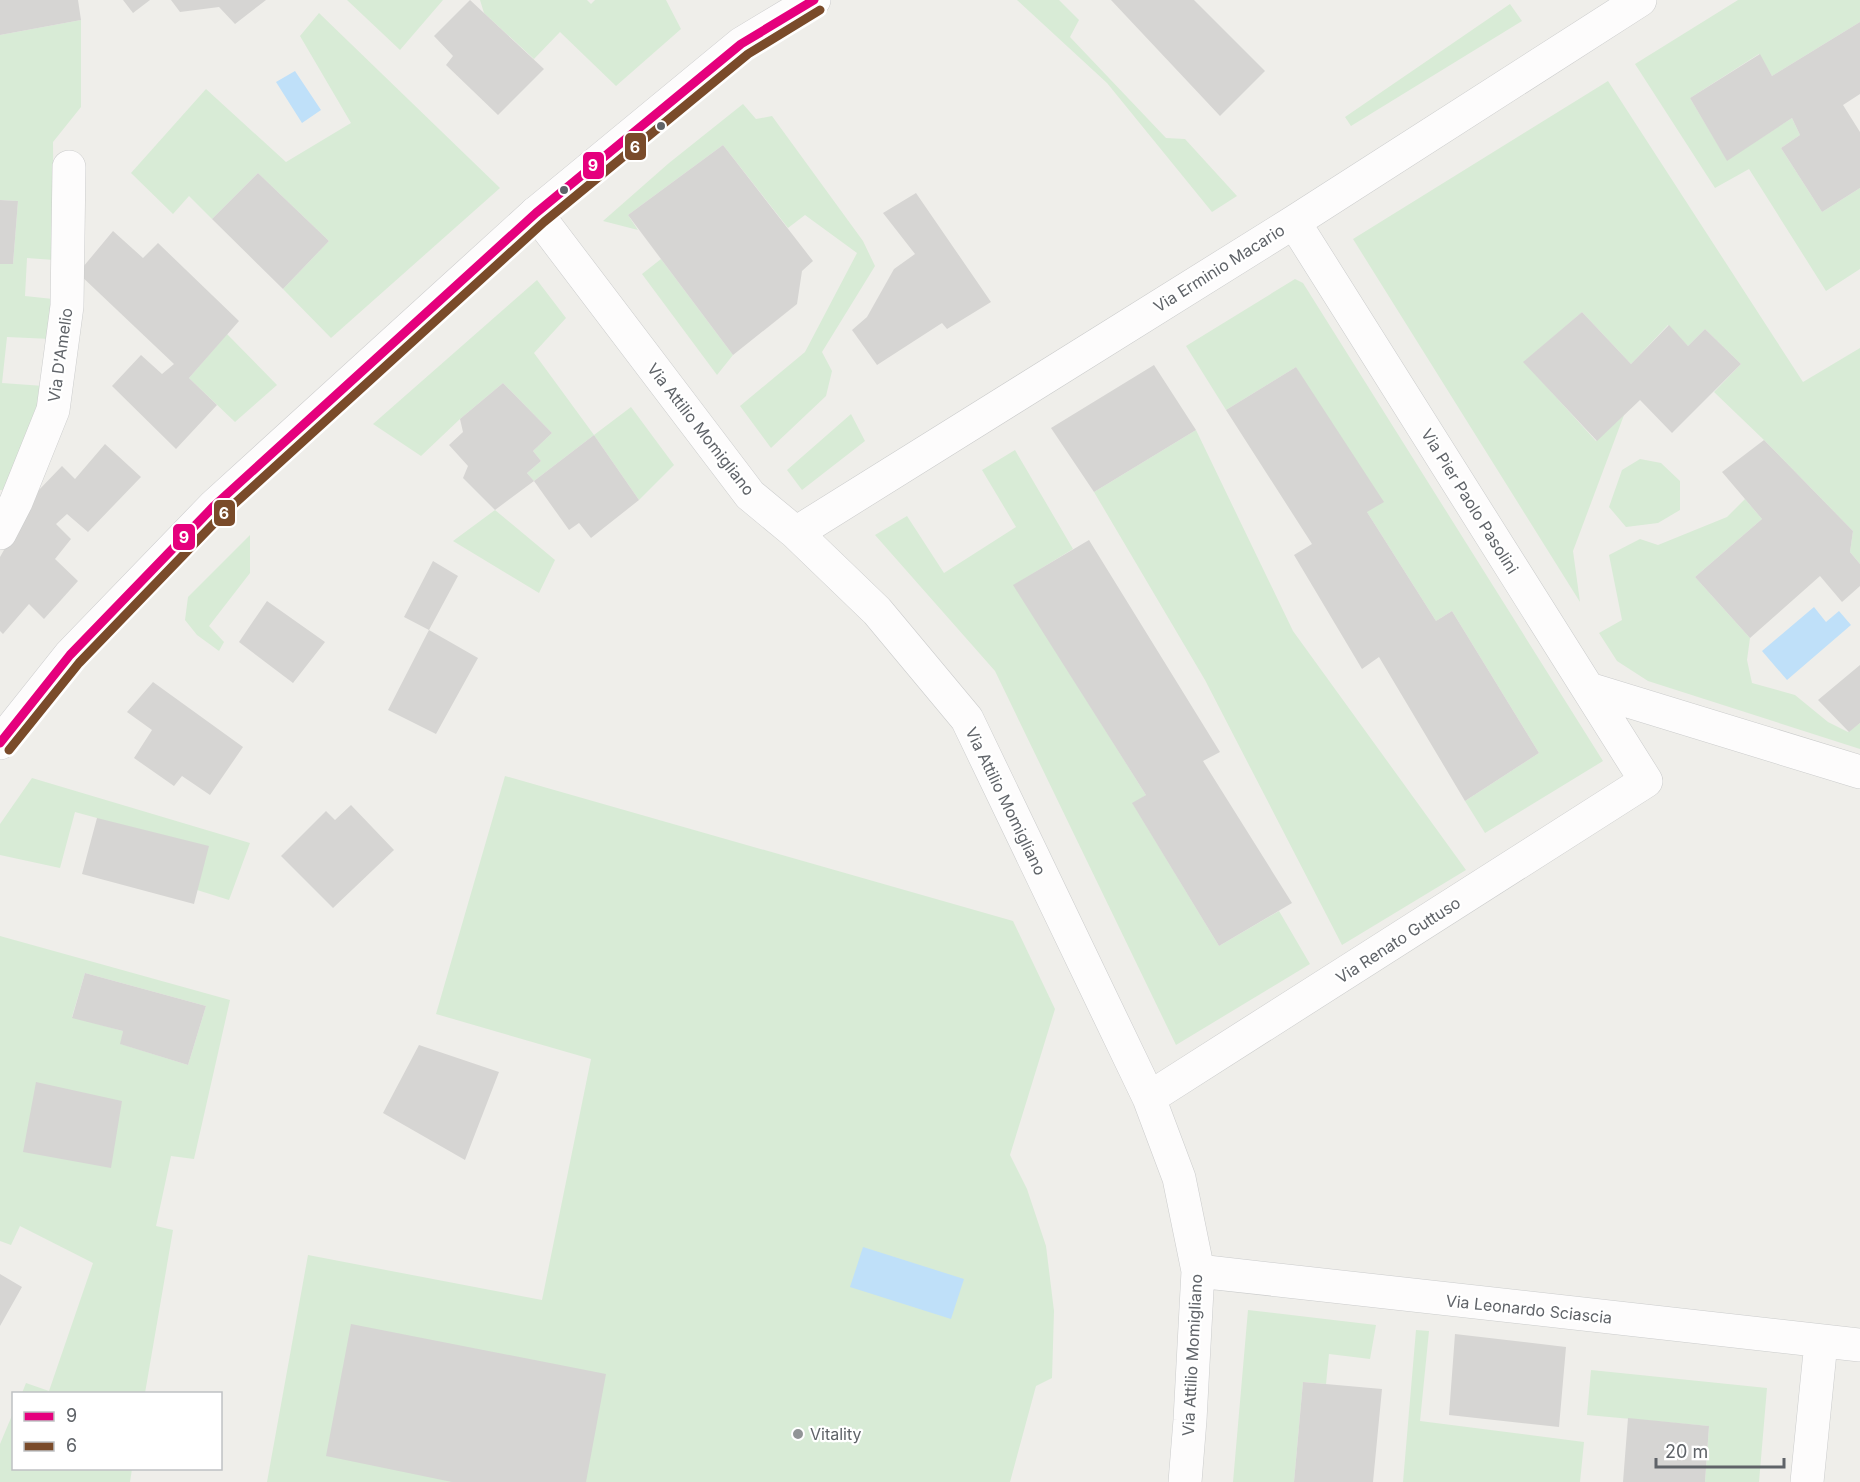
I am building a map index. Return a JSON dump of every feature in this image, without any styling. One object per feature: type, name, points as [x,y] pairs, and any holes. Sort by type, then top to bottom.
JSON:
[{"type":"street","points":[[0,743],[70,656],[214,506],[536,213],[741,44],[814,0]]},
{"type":"street","name":"Via Erminio Macario","points":[[796,533],[1294,222],[1640,0]]},
{"type":"street","name":"Via D'Amelio","points":[[0,533],[16,502],[53,410],[67,306],[69,167]]},
{"type":"street","name":"Via Attilio Momigliano","points":[[536,213],[750,495],[796,533],[877,611],[967,719],[1149,1098],[1179,1178],[1198,1271],[1185,1482]]},
{"type":"street","name":"Via Pier Paolo Pasolini","points":[[1294,222],[1646,781]]},
{"type":"street","points":[[1589,689],[1860,772]]},
{"type":"street","name":"Via Renato Guttuso","points":[[1149,1098],[1646,781]]},
{"type":"street","name":"Via Leonardo Sciascia","points":[[1198,1271],[1860,1346]]},
{"type":"street","points":[[1807,1482],[1821,1341]]},
{"type":"green space","points":[[347,0],[443,0],[400,50]]},
{"type":"green space","points":[[480,0],[587,0],[591,4],[595,0],[666,0],[681,29],[616,86],[560,32],[534,59],[484,13]]},
{"type":"green space","points":[[1017,0],[1059,0],[1079,20],[1070,37],[1166,138],[1185,139],[1237,196],[1212,212],[1107,83]]},
{"type":"green space","points":[[1738,0],[1860,0],[1860,22],[1772,76],[1759,54],[1690,98],[1727,160],[1792,118],[1800,135],[1781,148],[1822,212],[1860,188],[1860,269],[1826,291],[1749,169],[1715,188],[1635,64]]},
{"type":"green space","points":[[1510,4],[1522,21],[1351,126],[1345,117]]},
{"type":"green space","points":[[319,13],[500,188],[331,338],[283,289],[329,241],[258,173],[212,219],[189,196],[173,214],[131,173],[206,89],[286,162],[351,123],[300,36]]},
{"type":"green space","points":[[81,20],[81,107],[53,142],[54,260],[27,258],[25,296],[53,299],[51,339],[7,337],[2,383],[44,386],[9,490],[0,490],[0,264],[13,264],[18,201],[0,200],[0,35]]},
{"type":"green space","points":[[1608,81],[1803,382],[1860,348],[1860,564],[1850,552],[1853,531],[1714,392],[1741,364],[1705,329],[1688,346],[1668,325],[1631,364],[1582,312],[1524,362],[1596,441],[1624,415],[1573,551],[1580,602],[1353,239]]},
{"type":"green space","points":[[743,104],[756,119],[772,116],[863,241],[875,266],[822,352],[832,371],[826,396],[771,448],[740,406],[805,352],[857,253],[805,215],[788,228],[723,145],[628,215],[638,230],[603,221],[669,163]]},
{"type":"green space","points":[[661,259],[733,355],[717,375],[642,274]]},
{"type":"green space","points":[[1295,279],[1303,283],[1603,761],[1485,833],[1465,801],[1539,753],[1452,611],[1436,621],[1367,512],[1296,367],[1226,410],[1186,346]]},
{"type":"green space","points":[[537,280],[566,318],[534,353],[594,435],[534,481],[527,473],[541,461],[533,451],[552,433],[503,383],[421,456],[373,424]]},
{"type":"green space","points":[[227,334],[277,385],[235,422],[189,378]]},
{"type":"green space","points":[[631,407],[674,465],[639,500],[594,435]]},
{"type":"green space","points":[[851,414],[865,441],[802,490],[787,470]]},
{"type":"green space","points":[[1196,430],[1293,631],[1466,870],[1342,945],[1205,680],[1094,492]]},
{"type":"green space","points":[[1015,450],[1073,549],[1014,585],[1146,795],[1133,804],[1219,946],[1279,911],[1310,964],[1176,1045],[995,671],[875,535],[907,516],[944,573],[1016,527],[982,470]]},
{"type":"green space","points":[[1640,459],[1661,463],[1680,481],[1680,510],[1658,523],[1626,527],[1609,507],[1622,470]]},
{"type":"green space","points":[[1745,499],[1762,519],[1695,577],[1750,638],[1747,660],[1752,683],[1795,695],[1828,722],[1848,732],[1860,723],[1860,749],[1648,681],[1617,661],[1599,633],[1622,620],[1609,555],[1640,539],[1658,545],[1727,517]]},
{"type":"green space","points":[[495,510],[555,560],[539,593],[453,541]]},
{"type":"green space","points":[[250,535],[250,573],[209,626],[224,642],[219,651],[197,635],[185,620],[188,597]]},
{"type":"green space","points":[[505,776],[1013,921],[1055,1009],[1010,1155],[1027,1189],[1046,1246],[1054,1311],[1052,1378],[1036,1386],[1010,1482],[267,1482],[308,1255],[542,1300],[591,1059],[436,1014]]},
{"type":"green space","points":[[32,778],[250,843],[229,900],[197,890],[97,818],[75,812],[60,868],[0,855],[0,824]]},
{"type":"green space","points":[[0,936],[230,1000],[194,1159],[171,1156],[156,1226],[173,1230],[145,1392],[22,1392],[26,1383],[49,1391],[93,1263],[20,1226],[11,1245],[0,1241]],"holes":[[[85,973],[206,1006],[188,1065],[121,1044],[123,1031],[72,1017]]]},
{"type":"green space","points":[[1248,1310],[1376,1325],[1370,1359],[1329,1354],[1326,1384],[1303,1382],[1294,1482],[1233,1482]]},
{"type":"green space","points":[[1416,1330],[1429,1331],[1420,1421],[1584,1442],[1580,1482],[1403,1482]]},
{"type":"green space","points":[[1591,1370],[1767,1388],[1759,1482],[1705,1482],[1709,1426],[1587,1415]]},
{"type":"green space","points":[[12,1415],[12,1470],[132,1470],[130,1482],[0,1482],[0,1444]]},
{"type":"water","points":[[295,71],[321,110],[302,123],[276,82]]},
{"type":"water","points":[[1814,607],[1826,622],[1839,611],[1851,625],[1787,680],[1762,651]]},
{"type":"water","points":[[863,1247],[964,1279],[951,1319],[850,1287]]},
{"type":"building","points":[[0,0],[78,0],[81,20],[0,35]]},
{"type":"building","points":[[123,0],[150,0],[133,13]]},
{"type":"building","points":[[171,0],[266,0],[235,24],[219,7],[180,12]]},
{"type":"building","points":[[470,0],[544,69],[498,115],[446,65],[453,56],[434,36]]},
{"type":"building","points":[[1111,0],[1194,0],[1265,71],[1220,116]]},
{"type":"building","points":[[1860,22],[1860,94],[1843,105],[1860,132],[1860,188],[1822,212],[1781,148],[1800,135],[1792,118],[1727,161],[1690,98],[1760,54],[1772,76]]},
{"type":"building","points":[[723,145],[813,261],[802,271],[797,304],[733,355],[628,215]]},
{"type":"building","points":[[258,173],[329,241],[283,289],[212,219]]},
{"type":"building","points":[[916,193],[991,302],[947,329],[942,323],[877,365],[852,330],[867,317],[894,269],[915,254],[883,213]]},
{"type":"building","points":[[0,200],[18,201],[13,264],[0,264]]},
{"type":"building","points":[[113,231],[143,258],[158,243],[239,321],[189,378],[217,405],[176,449],[112,386],[141,355],[162,374],[174,364],[78,273]]},
{"type":"building","points":[[1582,312],[1631,364],[1669,325],[1688,346],[1705,329],[1741,364],[1672,433],[1640,400],[1597,441],[1523,362]]},
{"type":"building","points":[[1154,365],[1196,430],[1094,492],[1051,428]]},
{"type":"building","points":[[1296,367],[1384,502],[1367,512],[1436,621],[1452,611],[1539,753],[1465,801],[1379,657],[1362,669],[1294,555],[1312,544],[1226,410]]},
{"type":"building","points":[[503,383],[552,433],[533,451],[541,461],[527,473],[534,481],[495,510],[463,478],[468,466],[449,445],[463,432],[460,419]]},
{"type":"building","points":[[594,435],[639,500],[591,538],[579,523],[569,530],[534,481]]},
{"type":"building","points":[[1764,440],[1853,531],[1850,552],[1860,564],[1860,586],[1842,602],[1820,576],[1750,638],[1695,577],[1762,519],[1722,472]]},
{"type":"building","points":[[105,444],[141,477],[88,532],[67,514],[56,524],[71,539],[55,559],[78,581],[44,619],[29,604],[3,634],[0,631],[0,557],[37,492],[62,466],[75,479]]},
{"type":"building","points":[[1089,540],[1220,752],[1203,761],[1292,903],[1219,946],[1132,803],[1146,795],[1013,585]]},
{"type":"building","points":[[433,561],[458,576],[429,630],[404,617]]},
{"type":"building","points":[[267,601],[325,642],[293,683],[239,642]]},
{"type":"building","points":[[429,630],[478,658],[436,734],[388,710]]},
{"type":"building","points":[[1860,665],[1860,723],[1849,732],[1818,700]]},
{"type":"building","points":[[153,682],[243,747],[210,795],[182,776],[174,786],[134,758],[152,730],[127,712]]},
{"type":"building","points":[[351,805],[394,850],[333,908],[281,856],[326,811],[335,820]]},
{"type":"building","points":[[97,818],[209,846],[194,904],[82,874]]},
{"type":"building","points":[[85,973],[206,1006],[188,1065],[120,1044],[123,1031],[72,1018]]},
{"type":"building","points":[[419,1045],[499,1072],[465,1160],[383,1113]]},
{"type":"building","points":[[36,1082],[122,1101],[111,1168],[23,1152]]},
{"type":"building","points":[[0,1274],[22,1287],[0,1326]]},
{"type":"building","points":[[351,1324],[606,1374],[586,1482],[452,1482],[326,1456]]},
{"type":"building","points":[[1455,1334],[1566,1347],[1559,1427],[1449,1415]]},
{"type":"building","points":[[1303,1382],[1382,1389],[1373,1482],[1294,1482]]},
{"type":"building","points":[[1628,1418],[1709,1426],[1705,1482],[1623,1482]]},
{"type":"transit line","name":"9","points":[[0,743],[70,655],[214,506],[536,213],[741,44],[814,0]]},
{"type":"transit line","name":"6","points":[[9,750],[79,663],[222,515],[544,222],[748,54],[820,10]]},
{"type":"place","name":"Vitality","points":[[798,1434]]}]
